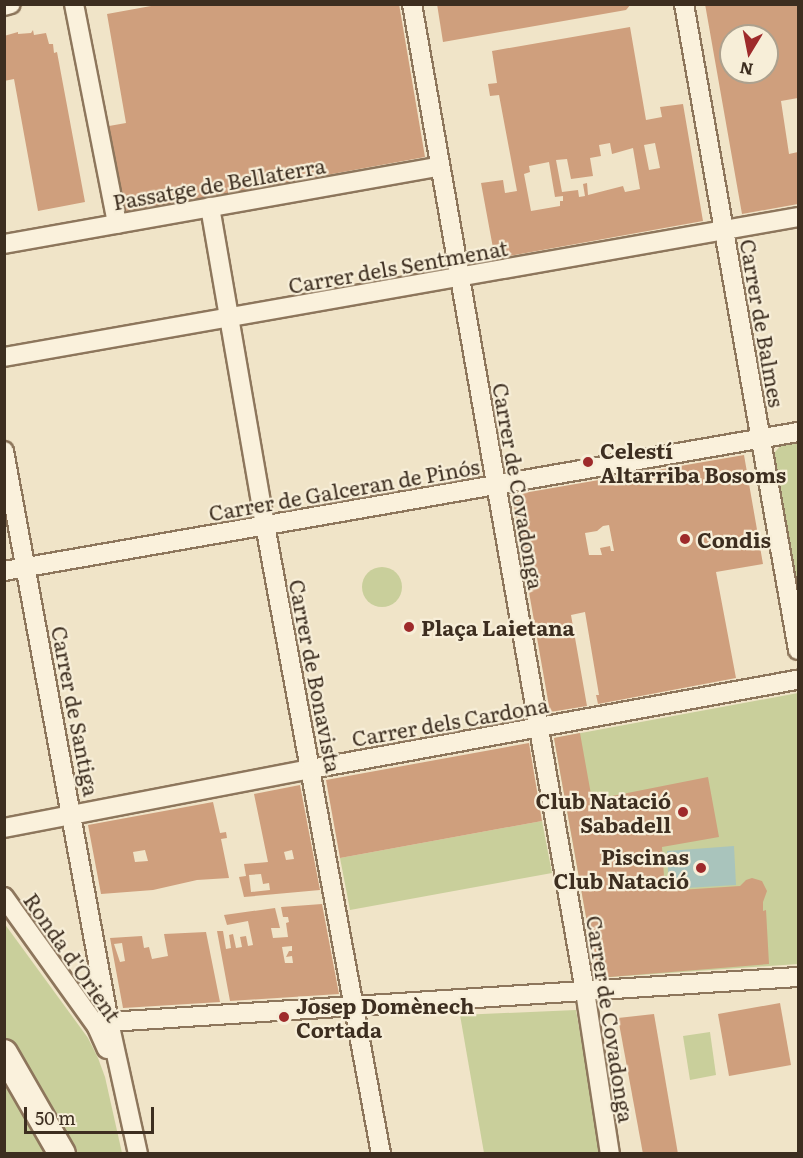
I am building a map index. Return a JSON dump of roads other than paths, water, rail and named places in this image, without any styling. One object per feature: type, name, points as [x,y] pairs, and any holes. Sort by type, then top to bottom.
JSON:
[{"type":"street","points":[[4,6],[11,4]]},
{"type":"street","points":[[74,4],[117,224]]},
{"type":"street","name":"Carrer de Covadonga","points":[[412,4],[585,991],[610,1154]]},
{"type":"street","name":"Carrer de Balmes","points":[[684,4],[798,650]]},
{"type":"street","name":"Passatge de Bellaterra","points":[[4,244],[440,166]]},
{"type":"street","name":"Carrer de Bonavista","points":[[210,207],[265,525],[381,1154]]},
{"type":"street","name":"Carrer dels Sentmenat","points":[[4,357],[798,218]]},
{"type":"street","name":"Carrer de Galceran de Pinós","points":[[4,571],[798,432]]},
{"type":"street","name":"Carrer de Santiga","points":[[4,451],[73,815],[109,1022],[138,1154]]},
{"type":"street","name":"Carrer dels Cardona","points":[[4,828],[798,680]]},
{"type":"street","name":"Ronda d'Orient","points":[[4,897],[97,1027],[129,1110]]},
{"type":"street","points":[[109,1022],[798,977]]},
{"type":"street","points":[[67,984],[75,988],[103,980]]},
{"type":"street","points":[[4,1053],[62,1154]]},
{"type":"water","name":"Piscinas Club Natació","points":[[734,846],[736,885],[669,889],[667,851]]},
{"type":"place","name":"Celestí Altarriba Bosoms","points":[[588,462]]},
{"type":"place","name":"Condis","points":[[685,539]]},
{"type":"place","name":"Plaça Laietana","points":[[409,627]]},
{"type":"place","name":"Club Natació Sabadell","points":[[683,812]]},
{"type":"place","name":"Piscinas Club Natació","points":[[701,868]]},
{"type":"place","name":"Josep Domènech Cortada","points":[[284,1017]]}]
